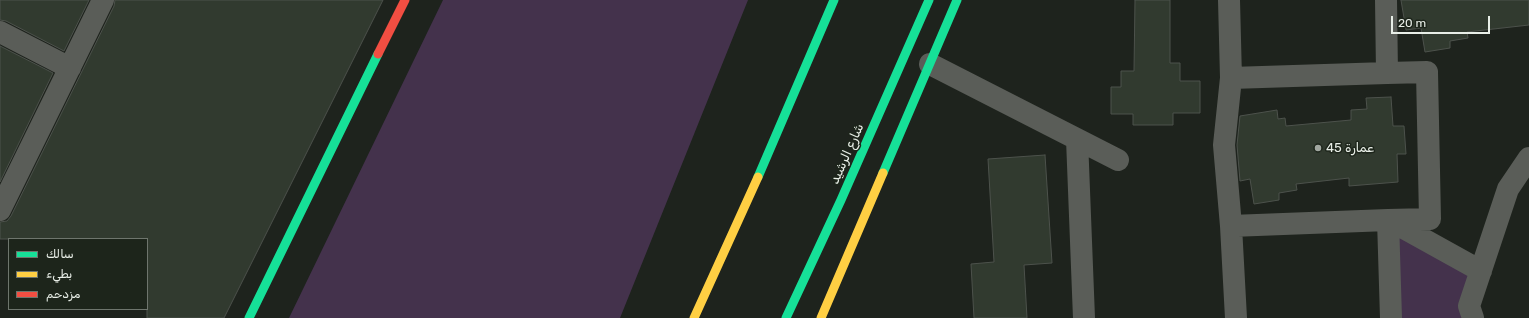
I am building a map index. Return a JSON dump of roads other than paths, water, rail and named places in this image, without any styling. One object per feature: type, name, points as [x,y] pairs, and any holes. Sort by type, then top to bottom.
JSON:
[{"type":"street","points":[[0,210],[103,0]]},
{"type":"street","points":[[249,318],[405,0]]},
{"type":"street","points":[[694,318],[761,171],[834,0]]},
{"type":"street","name":"شارع الرشيد","points":[[786,318],[844,193],[929,0]]},
{"type":"street","points":[[821,318],[957,0]]},
{"type":"street","points":[[1229,0],[1231,78],[1224,145],[1231,226],[1236,318]]},
{"type":"street","points":[[1386,0],[1387,73]]},
{"type":"street","points":[[0,32],[70,68]]},
{"type":"street","points":[[930,64],[1118,160]]},
{"type":"street","points":[[1231,78],[1427,72],[1430,219],[1231,226]]},
{"type":"street","points":[[1077,139],[1084,318]]},
{"type":"street","points":[[1470,314],[1481,271],[1508,189],[1529,158]]},
{"type":"street","points":[[1388,220],[1481,271]]},
{"type":"street","points":[[1388,220],[1391,318]]},
{"type":"place","name":"عمارة 45","points":[[1318,148]]}]
